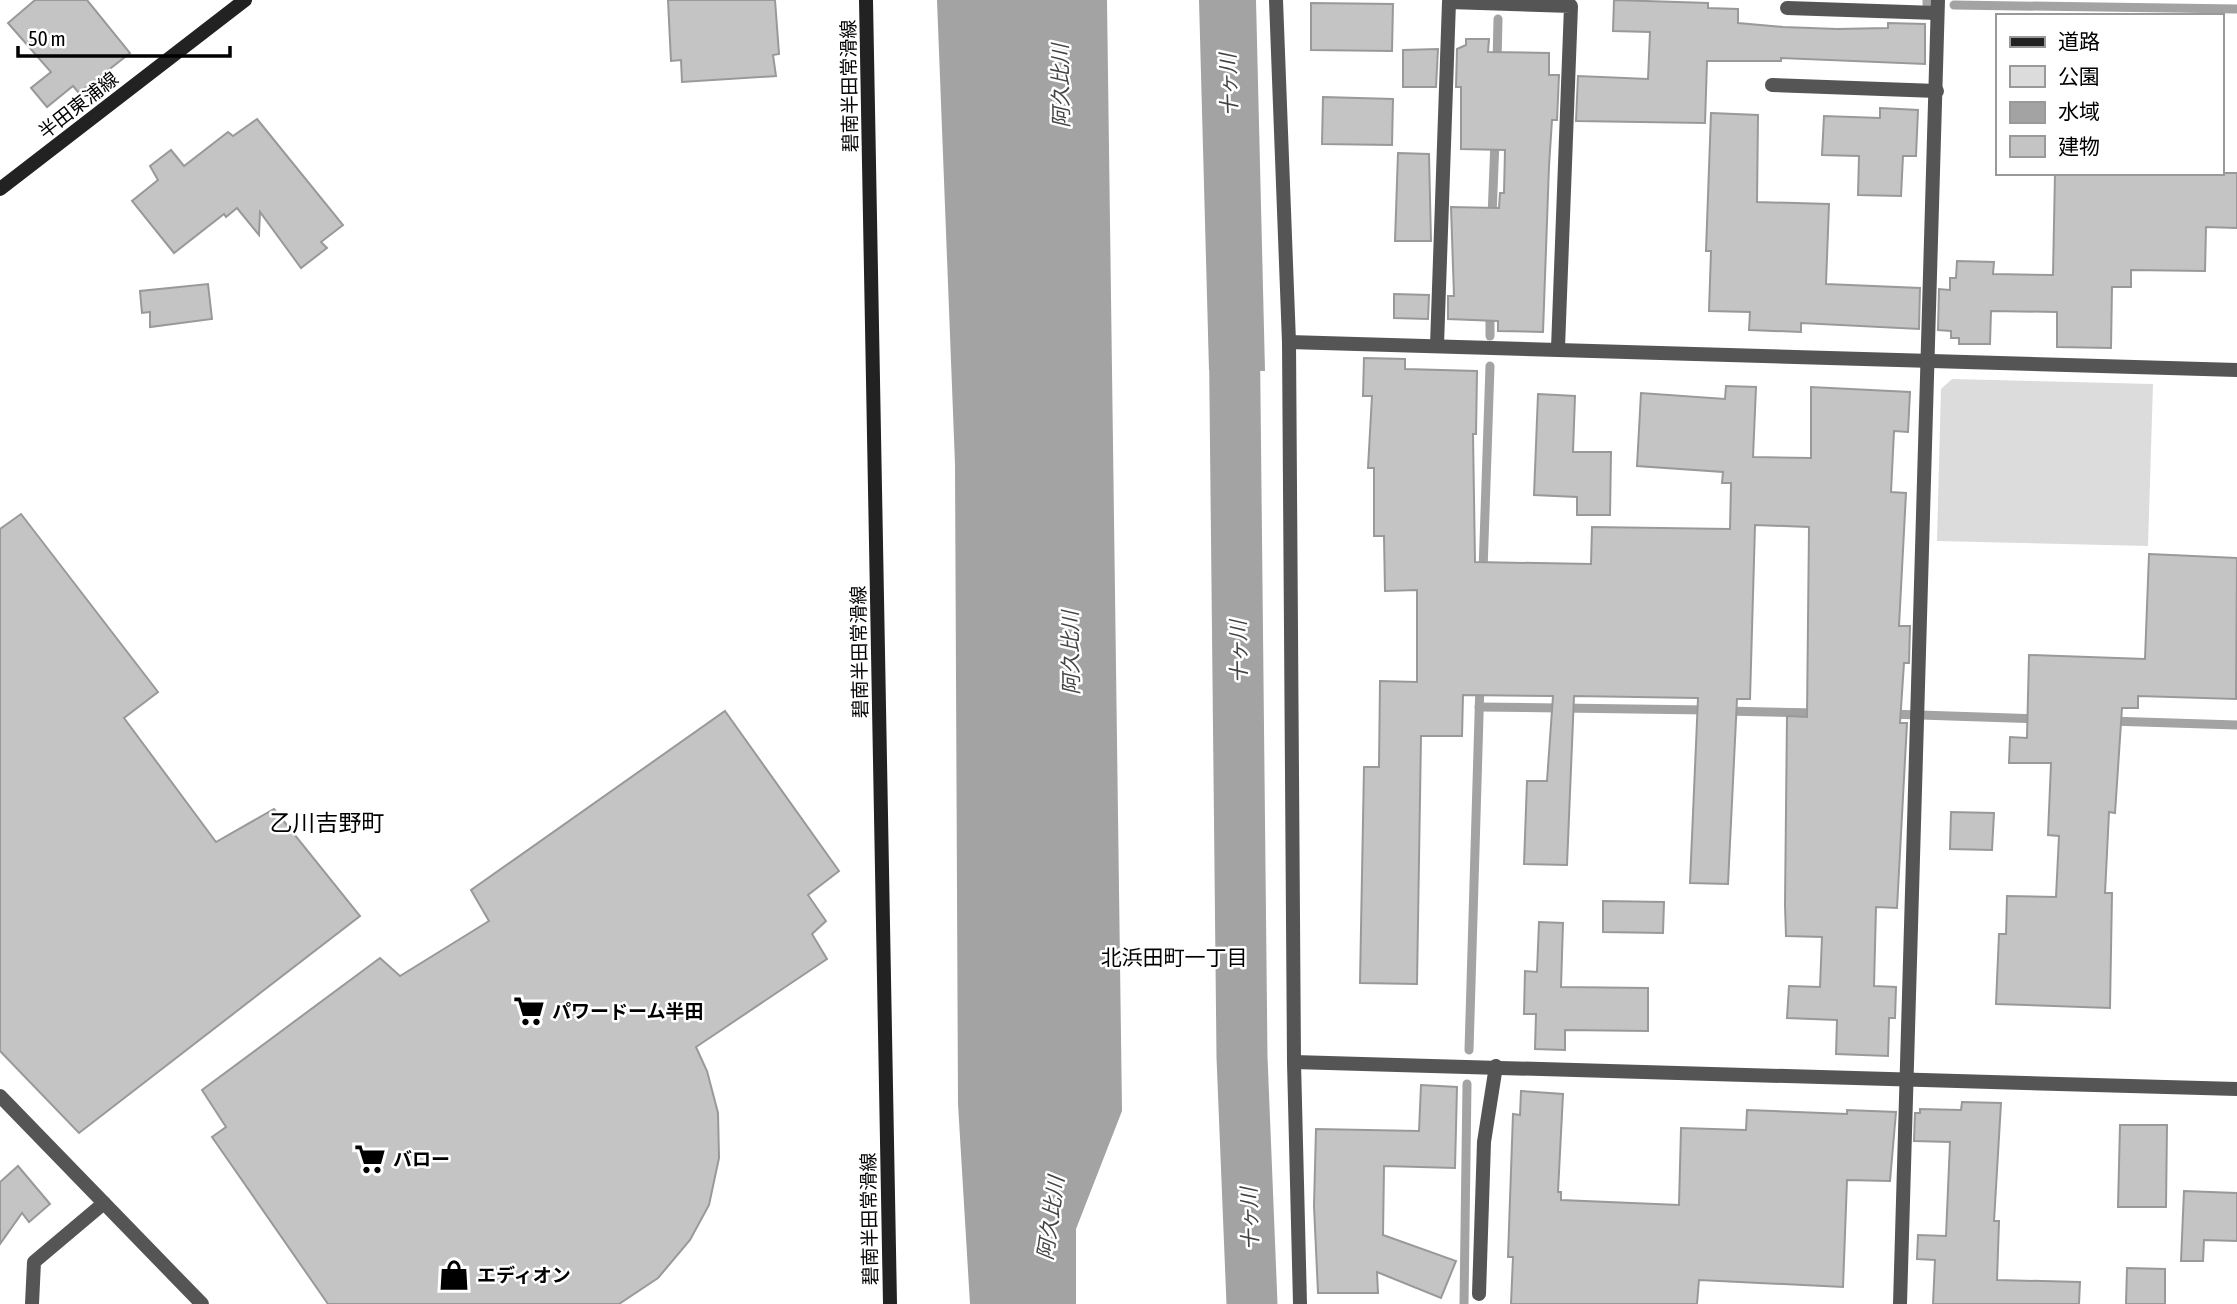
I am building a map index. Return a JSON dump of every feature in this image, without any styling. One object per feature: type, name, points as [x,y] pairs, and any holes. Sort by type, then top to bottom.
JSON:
[{"type":"main road","name":"半田東浦線","points":[[0,189],[245,0]]},
{"type":"main road","name":"碧南半田常滑線","points":[[866,0],[890,1304]]},
{"type":"street","points":[[1276,0],[1289,342],[1294,1062],[1300,1304]]},
{"type":"street","points":[[1437,345],[1448,2],[1571,6],[1558,348]]},
{"type":"street","points":[[1787,8],[1937,6],[1930,360],[1905,1078],[1900,1304]]},
{"type":"street","points":[[1772,85],[1937,91]]},
{"type":"street","points":[[1289,342],[2237,370]]},
{"type":"street","points":[[1294,1062],[2237,1089]]},
{"type":"street","points":[[1479,1294],[1484,1142],[1496,1066]]},
{"type":"street","points":[[0,1096],[202,1304]]},
{"type":"street","points":[[32,1304],[34,1262],[104,1203]]},
{"type":"green space","points":[[1952,379],[2153,384],[2148,546],[1937,541],[1941,389]]},
{"type":"water","name":"阿久比川","points":[[937,0],[1107,0],[1122,1111],[1076,1229],[1076,1304],[970,1304],[958,1104],[955,464]]},
{"type":"water","points":[[1199,0],[1256,0],[1265,371],[1209,370]]},
{"type":"building","points":[[35,0],[87,0],[130,53],[79,93],[73,86],[47,107],[31,88],[51,72],[8,23]]},
{"type":"building","points":[[668,0],[775,0],[779,54],[773,55],[776,76],[682,82],[681,60],[671,61]]},
{"type":"building","points":[[1614,0],[1708,3],[1708,8],[1738,9],[1738,23],[1783,27],[1888,28],[1888,23],[1925,24],[1925,64],[1781,58],[1781,61],[1707,61],[1705,123],[1576,121],[1578,76],[1648,79],[1650,32],[1613,31]]},
{"type":"building","points":[[1311,3],[1393,4],[1392,51],[1311,50]]},
{"type":"building","points":[[1466,39],[1489,39],[1488,52],[1549,53],[1549,75],[1559,75],[1557,120],[1552,120],[1549,166],[1543,332],[1498,331],[1498,321],[1448,319],[1448,296],[1454,296],[1451,207],[1499,208],[1500,193],[1504,193],[1505,150],[1461,149],[1461,87],[1456,87],[1457,49],[1466,45]]},
{"type":"building","points":[[1438,49],[1436,87],[1403,87],[1403,50]]},
{"type":"building","points":[[1323,97],[1393,99],[1392,145],[1322,144]]},
{"type":"building","points":[[1880,108],[1918,110],[1916,156],[1903,156],[1901,196],[1858,195],[1859,156],[1822,155],[1824,116],[1880,118]]},
{"type":"building","points":[[1711,113],[1758,115],[1757,202],[1829,204],[1826,284],[1920,288],[1919,329],[1801,323],[1801,332],[1749,330],[1750,312],[1709,311],[1711,251],[1706,251]]},
{"type":"building","points":[[257,119],[343,225],[321,242],[327,248],[301,268],[260,212],[259,235],[237,208],[226,217],[224,214],[174,253],[132,201],[158,180],[150,166],[171,150],[184,166],[228,132],[233,136]]},
{"type":"building","points":[[1398,153],[1429,154],[1431,241],[1395,241]]},
{"type":"building","points":[[2237,173],[2237,228],[2206,227],[2205,271],[2131,270],[2131,287],[2112,287],[2111,348],[2057,347],[2057,312],[1991,311],[1990,344],[1959,344],[1959,338],[1951,338],[1951,331],[1938,330],[1939,289],[1950,290],[1950,278],[1956,278],[1957,261],[1994,262],[1993,274],[2053,275],[2055,175]]},
{"type":"building","points":[[208,284],[212,319],[150,327],[150,312],[142,313],[140,291]]},
{"type":"building","points":[[1394,294],[1429,295],[1428,319],[1394,318]]},
{"type":"building","points":[[1364,358],[1405,359],[1405,369],[1477,371],[1476,434],[1473,434],[1475,562],[1591,564],[1592,527],[1730,529],[1731,483],[1722,483],[1723,472],[1637,466],[1641,393],[1725,399],[1726,386],[1756,387],[1753,457],[1811,458],[1811,387],[1910,392],[1908,432],[1894,431],[1891,492],[1906,493],[1899,626],[1910,626],[1909,663],[1904,663],[1900,723],[1907,723],[1897,908],[1876,907],[1874,986],[1896,987],[1895,1018],[1889,1018],[1888,1056],[1836,1054],[1837,1020],[1787,1018],[1789,986],[1820,987],[1822,937],[1786,936],[1785,905],[1787,716],[1807,717],[1809,527],[1755,525],[1750,699],[1737,699],[1728,884],[1690,883],[1698,698],[1574,696],[1567,865],[1524,864],[1527,781],[1547,781],[1553,696],[1463,695],[1462,736],[1421,736],[1417,984],[1360,983],[1364,767],[1379,767],[1380,681],[1417,682],[1417,590],[1385,591],[1384,536],[1374,536],[1374,468],[1368,468],[1372,396],[1363,396]]},
{"type":"building","points":[[1538,394],[1575,396],[1573,452],[1611,452],[1610,515],[1577,515],[1577,497],[1534,495]]},
{"type":"building","points":[[21,514],[158,692],[124,718],[216,842],[274,809],[360,916],[79,1133],[0,1051],[0,529]]},
{"type":"building","points":[[2149,554],[2237,558],[2236,699],[2138,696],[2138,708],[2122,708],[2115,813],[2109,812],[2105,893],[2112,893],[2110,1008],[1996,1004],[1999,934],[2006,934],[2007,896],[2056,897],[2059,836],[2048,835],[2051,763],[2009,763],[2010,737],[2027,738],[2029,655],[2145,659]]},
{"type":"building","name":"パワードーム半田","points":[[725,711],[839,871],[808,895],[826,921],[812,934],[827,959],[696,1047],[707,1071],[718,1113],[719,1158],[709,1205],[690,1240],[658,1278],[619,1304],[328,1304],[212,1137],[226,1127],[202,1090],[380,958],[400,976],[489,921],[471,890]]},
{"type":"building","points":[[1951,812],[1994,813],[1992,850],[1950,849]]},
{"type":"building","points":[[1603,901],[1664,902],[1663,933],[1603,932]]},
{"type":"building","points":[[1539,922],[1563,923],[1561,987],[1648,988],[1648,1031],[1565,1030],[1565,1050],[1535,1049],[1536,1014],[1524,1014],[1525,971],[1537,972]]},
{"type":"building","points":[[1421,1085],[1457,1087],[1455,1168],[1384,1166],[1383,1235],[1456,1261],[1441,1298],[1377,1272],[1378,1293],[1318,1293],[1314,1206],[1316,1129],[1419,1131]]},
{"type":"building","points":[[1521,1091],[1563,1094],[1558,1192],[1561,1192],[1561,1200],[1679,1205],[1681,1128],[1746,1130],[1747,1110],[1847,1114],[1847,1110],[1896,1112],[1890,1181],[1847,1180],[1843,1287],[1699,1280],[1697,1304],[1511,1304],[1513,1257],[1508,1257],[1513,1114],[1520,1115]]},
{"type":"building","points":[[1962,1102],[2001,1103],[1994,1221],[1999,1221],[1997,1280],[2080,1282],[2079,1304],[1933,1304],[1935,1260],[1917,1259],[1918,1235],[1946,1236],[1950,1142],[1914,1141],[1915,1113],[1920,1113],[1920,1109],[1961,1110]]},
{"type":"building","points":[[2120,1125],[2167,1125],[2166,1207],[2118,1207]]},
{"type":"building","points":[[18,1166],[50,1204],[29,1222],[22,1213],[0,1244],[0,1182]]},
{"type":"building","points":[[2184,1191],[2237,1193],[2237,1241],[2204,1240],[2203,1261],[2181,1261]]},
{"type":"building","points":[[2127,1268],[2165,1269],[2165,1304],[2126,1304]]},
{"type":"waterway","points":[[1954,5],[2237,9]]},
{"type":"waterway","points":[[1497,63],[1498,19]]},
{"type":"waterway","points":[[1492,217],[1495,140]]},
{"type":"waterway","name":"十ヶ川","points":[[1234,302],[1242,1057],[1252,1304]]},
{"type":"waterway","points":[[1490,311],[1490,336]]},
{"type":"waterway","points":[[1483,571],[1490,366]]},
{"type":"waterway","points":[[1469,1050],[1480,683]]},
{"type":"waterway","points":[[1479,707],[1707,710]]},
{"type":"waterway","points":[[1724,711],[1819,713]]},
{"type":"waterway","points":[[1889,714],[2039,719]]},
{"type":"waterway","points":[[2109,721],[2237,725]]},
{"type":"waterway","points":[[1464,1304],[1467,1084]]},
{"type":"place","name":"パワードーム半田","points":[[529,1011]]},
{"type":"place","name":"バロー","points":[[370,1159]]},
{"type":"place","name":"エディオン","points":[[454,1275]]},
{"type":"district","name":"乙川吉野町","points":[[327,823]]},
{"type":"district","name":"北浜田町一丁目","points":[[1174,957]]}]
